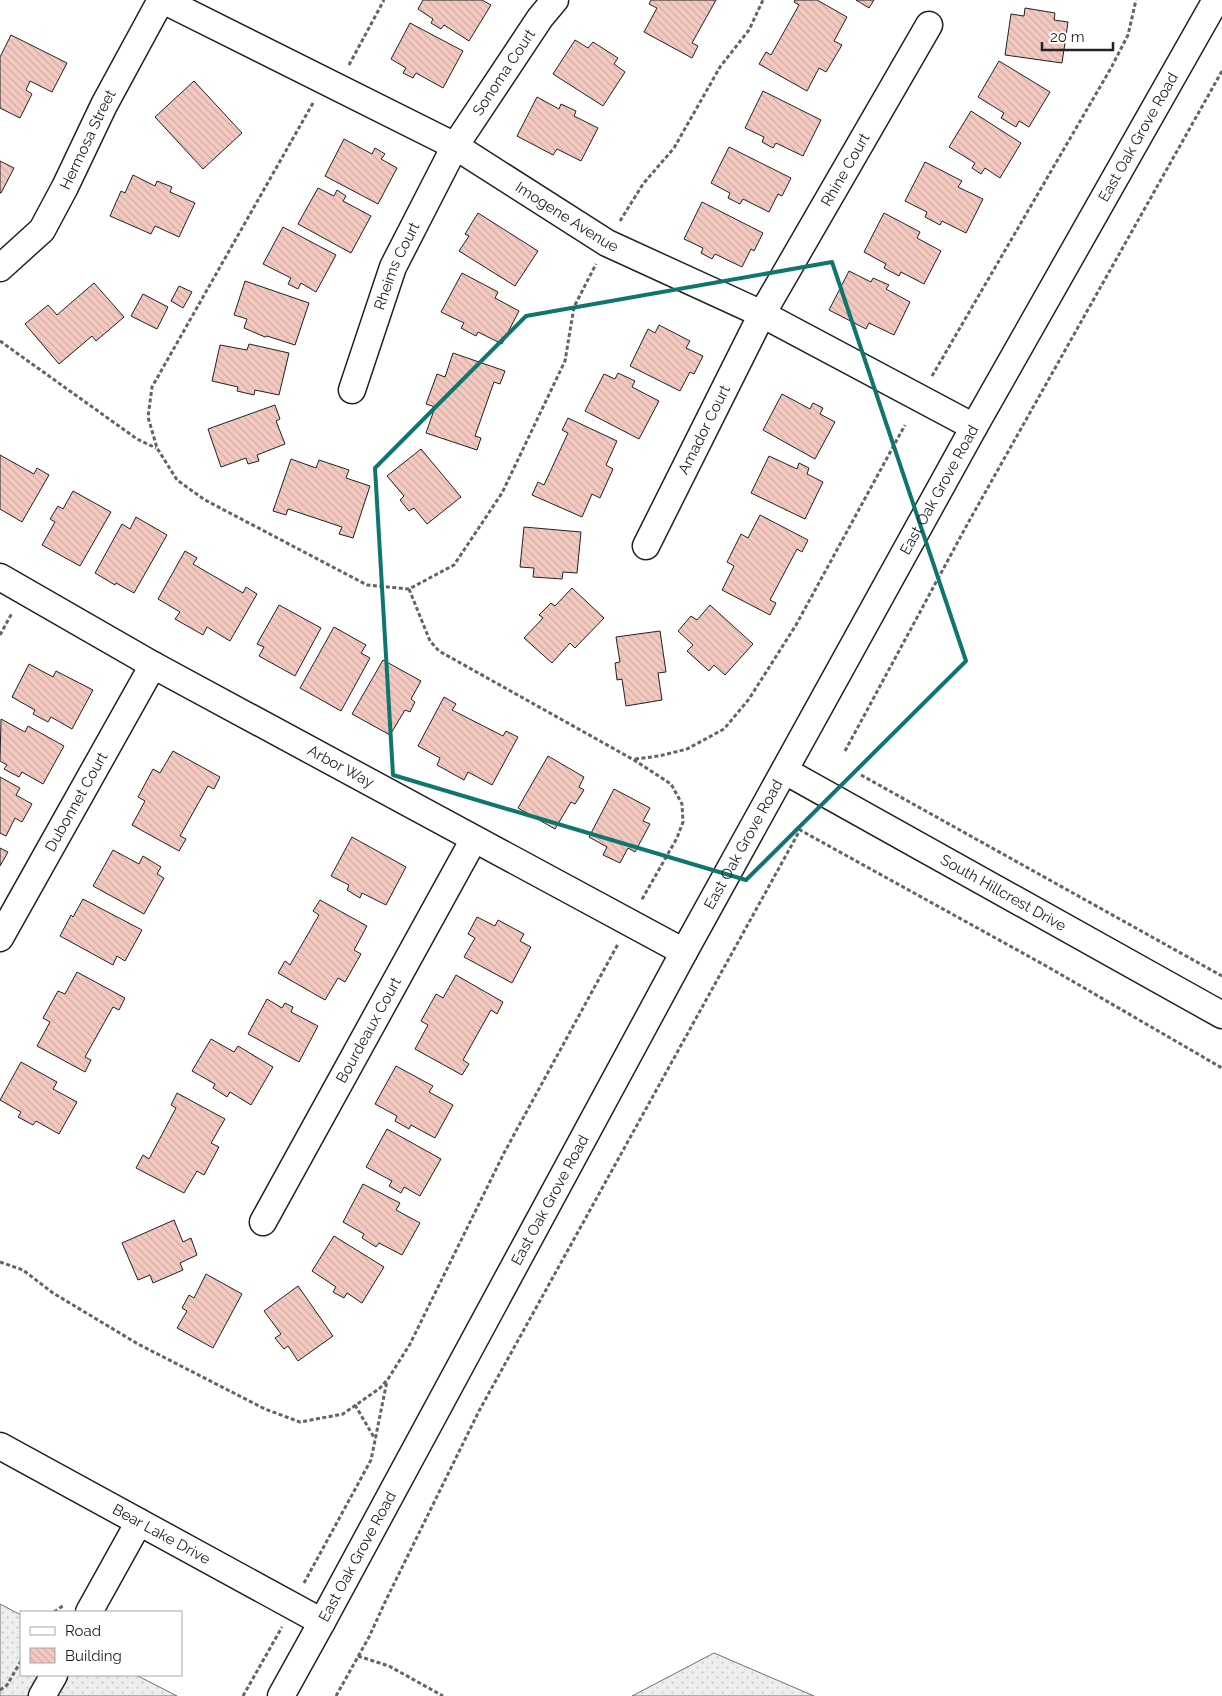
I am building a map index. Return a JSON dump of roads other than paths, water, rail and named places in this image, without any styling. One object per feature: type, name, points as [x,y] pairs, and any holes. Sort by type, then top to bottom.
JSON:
[{"type":"street","name":"Imogene Avenue","points":[[162,0],[456,146],[607,243],[762,314],[974,427]]},
{"type":"street","name":"Hermosa Street","points":[[0,268],[42,230],[66,187],[104,105],[162,0]]},
{"type":"street","name":"Sonoma Court","points":[[456,146],[540,18],[555,0]]},
{"type":"street","name":"East Oak Grove Road","points":[[281,1696],[684,952],[974,427],[1216,0]]},
{"type":"street","name":"Rhine Court","points":[[762,314],[929,25]]},
{"type":"street","name":"Rheims Court","points":[[352,390],[393,267],[456,146]]},
{"type":"street","name":"Amador Court","points":[[646,546],[762,314]]},
{"type":"street","name":"Arbor Way","points":[[0,577],[153,665],[684,952]]},
{"type":"street","name":"Dubonnet Court","points":[[0,938],[153,665]]},
{"type":"street","name":"South Hillcrest Drive","points":[[785,771],[1222,1015]]},
{"type":"street","name":"Bourdeaux Court","points":[[264,1222],[474,839]]},
{"type":"street","name":"Bear Lake Drive","points":[[0,1446],[322,1622]]},
{"type":"street","points":[[89,1611],[139,1522]]},
{"type":"street","points":[[42,1696],[53,1676]]}]
